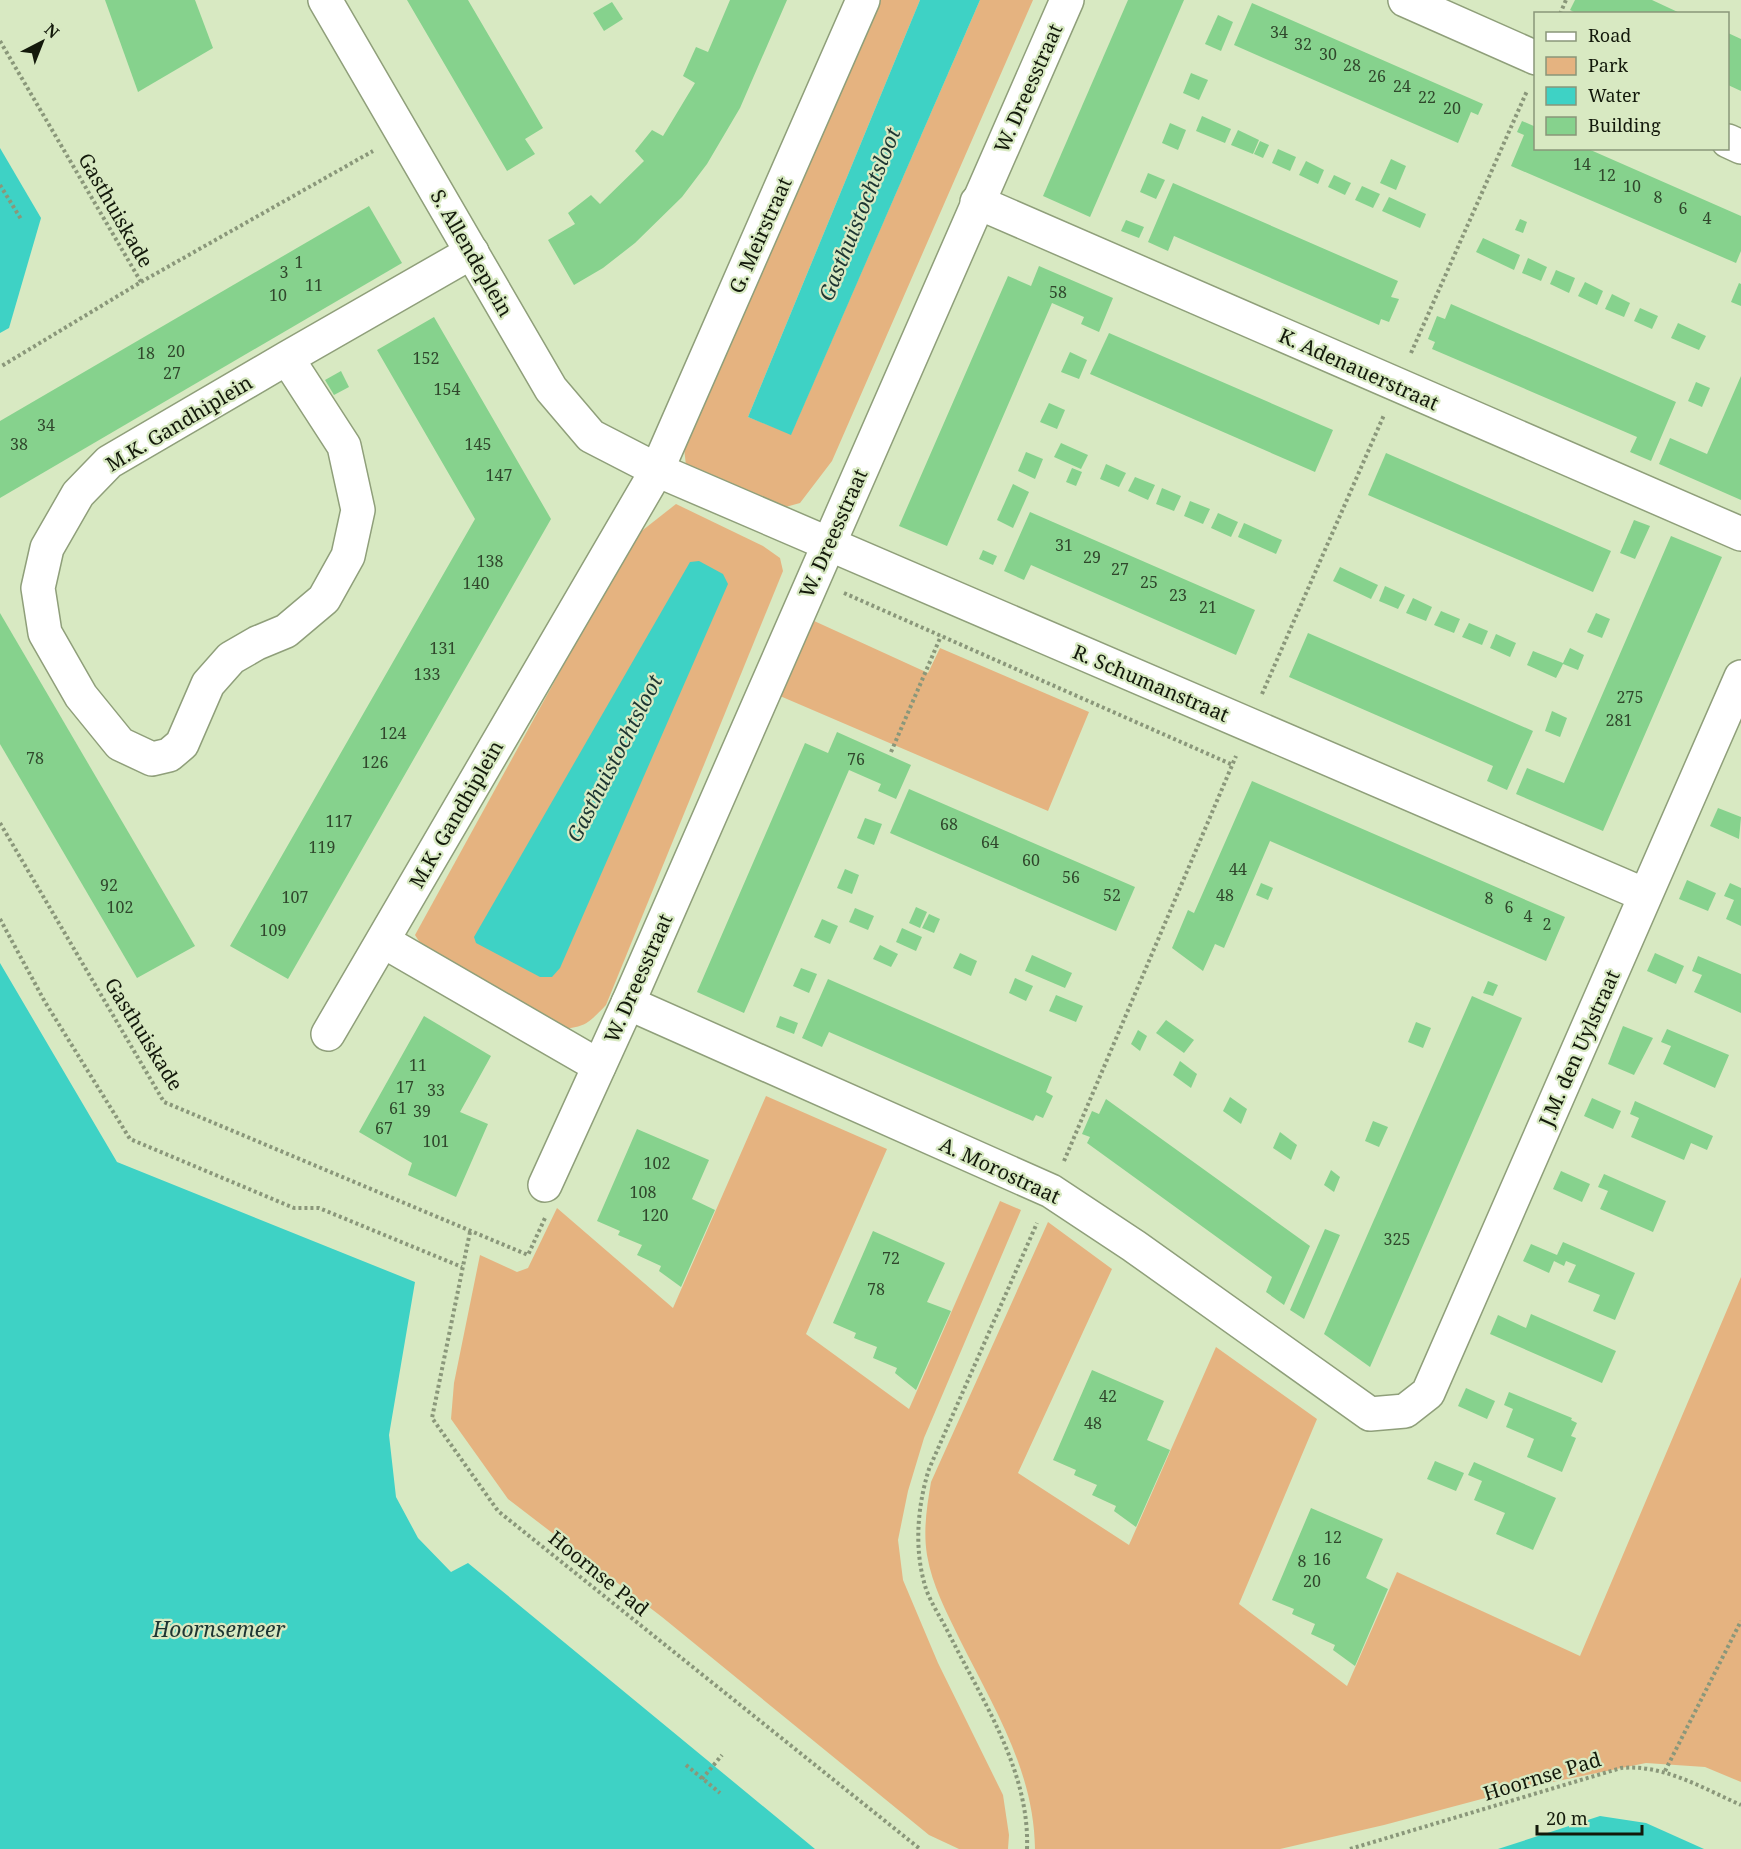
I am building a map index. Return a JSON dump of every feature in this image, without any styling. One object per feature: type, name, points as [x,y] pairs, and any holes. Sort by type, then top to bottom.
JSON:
[{"type":"street","name":"S. Allendeplein","points":[[325,0],[551,389],[591,436],[657,470]]},
{"type":"street","name":"G. Meirstraat","points":[[657,470],[863,0]]},
{"type":"street","name":"W. Dreesstraat","points":[[545,1185],[628,1003],[1066,0]]},
{"type":"street","points":[[1405,0],[1533,70]]},
{"type":"street","name":"K. Adenauerstraat","points":[[977,202],[1741,534]]},
{"type":"street","name":"M.K. Gandhiplein","points":[[287,358],[344,446],[358,510],[348,556],[324,599],[286,631],[257,643],[231,658],[208,684],[182,744],[169,755],[152,759],[120,744],[81,696],[45,633],[38,588],[47,548],[78,494],[109,462],[287,358],[472,252]]},
{"type":"street","name":"R. Schumanstraat","points":[[657,470],[1646,896]]},
{"type":"street","name":"M.K. Gandhiplein","points":[[328,1034],[657,470]]},
{"type":"street","name":"J.M. den Uylstraat","points":[[1405,1411],[1428,1393],[1741,677]]},
{"type":"street","name":"W. Dreesstraat","points":[[383,941],[599,1066]]},
{"type":"street","name":"A. Morostraat","points":[[628,1003],[1051,1191],[1134,1246],[1370,1414],[1405,1411]]},
{"type":"path","name":"Gasthuiskade","points":[[0,41],[141,282],[0,367]]},
{"type":"path","points":[[1027,1849],[1024,1800],[1014,1765],[924,1583],[919,1548],[919,1498],[929,1469],[1051,1191],[1249,725],[1533,70]]},
{"type":"path","points":[[141,282],[402,134]]},
{"type":"path","points":[[0,185],[21,219]]},
{"type":"path","points":[[813,580],[1233,765]]},
{"type":"path","points":[[891,752],[941,636]]},
{"type":"path","name":"Gasthuiskade","points":[[0,823],[164,1102],[528,1255],[549,1208],[545,1185]]},
{"type":"path","points":[[0,919],[45,1002],[129,1139],[294,1208],[319,1208],[462,1268]]},
{"type":"path","name":"Hoornse Pad","points":[[470,1232],[432,1418],[498,1511],[920,1849]]},
{"type":"path","points":[[1665,1771],[1741,1621]]},
{"type":"path","points":[[702,1779],[722,1755]]},
{"type":"path","points":[[686,1765],[720,1793]]},
{"type":"path","name":"Hoornse Pad","points":[[1350,1849],[1621,1768],[1641,1766],[1665,1771],[1741,1805]]},
{"type":"green space","points":[[877,0],[920,0],[748,417],[791,434],[980,0],[1033,0],[832,461],[800,503],[782,508],[686,466],[683,438]]},
{"type":"green space","points":[[676,504],[763,546],[780,558],[783,571],[606,1005],[585,1024],[574,1028],[558,1029],[427,954],[415,935],[634,537]]},
{"type":"green space","points":[[812,620],[928,673],[940,648],[1089,712],[1048,811],[780,696]]},
{"type":"green space","points":[[766,1096],[887,1149],[806,1334],[909,1409],[1000,1201],[1021,1210],[924,1438],[908,1491],[898,1540],[903,1580],[938,1663],[1003,1795],[1009,1835],[1008,1849],[959,1849],[929,1835],[662,1617],[508,1499],[451,1419],[454,1383],[480,1255],[517,1272],[528,1268],[557,1208],[673,1308]]},
{"type":"green space","points":[[1048,1222],[1112,1269],[1018,1473],[1129,1545],[1216,1347],[1317,1419],[1239,1604],[1347,1686],[1397,1572],[1580,1656],[1741,1277],[1741,1782],[1705,1767],[1646,1763],[1523,1788],[1384,1825],[1280,1849],[1035,1849],[1033,1820],[1020,1767],[998,1715],[936,1588],[927,1555],[925,1527],[931,1482]]},
{"type":"water","name":"Gasthuistochtsloot","points":[[920,0],[980,0],[791,435],[748,417]]},
{"type":"water","points":[[0,148],[41,218],[9,328],[0,333]]},
{"type":"water","name":"Gasthuistochtsloot","points":[[699,561],[723,574],[728,584],[560,968],[552,977],[540,977],[476,943],[474,937],[690,562]]},
{"type":"water","name":"Hoornsemeer","points":[[0,963],[117,1162],[415,1282],[389,1435],[396,1497],[418,1538],[451,1572],[468,1563],[815,1849],[0,1849]]},
{"type":"water","points":[[1600,1816],[1646,1823],[1704,1849],[1498,1849]]},
{"type":"building","points":[[105,0],[195,0],[213,48],[138,92]]},
{"type":"building","points":[[407,0],[468,0],[543,128],[525,139],[535,154],[507,171]]},
{"type":"building","points":[[730,0],[787,0],[740,108],[707,164],[682,197],[635,243],[603,268],[574,285],[548,240],[575,224],[568,213],[591,195],[600,204],[644,161],[635,151],[652,130],[663,136],[695,83],[683,76],[696,47],[708,52]]},
{"type":"building","points":[[1128,0],[1184,0],[1090,217],[1043,196]]},
{"type":"building","points":[[1575,0],[1652,0],[1678,12],[1574,12],[1570,10]]},
{"type":"building","points":[[612,2],[623,19],[604,31],[593,13]]},
{"type":"building","points":[[1252,3],[1483,104],[1478,115],[1471,112],[1458,143],[1234,45]]},
{"type":"building","points":[[1218,15],[1233,22],[1221,51],[1205,44]]},
{"type":"building","points":[[1729,33],[1741,39],[1741,91],[1729,85]]},
{"type":"building","points":[[1191,73],[1208,80],[1199,100],[1183,93]]},
{"type":"building","points":[[1202,116],[1231,129],[1225,143],[1196,131]]},
{"type":"building","points":[[1522,121],[1534,126],[1534,150],[1591,150],[1741,216],[1741,251],[1736,263],[1511,166],[1524,135],[1517,132]]},
{"type":"building","points":[[1170,123],[1186,130],[1178,150],[1162,143]]},
{"type":"building","points":[[1238,130],[1259,140],[1253,154],[1231,145]]},
{"type":"building","points":[[1260,141],[1269,145],[1263,158],[1254,154]]},
{"type":"building","points":[[1278,149],[1296,157],[1290,171],[1272,163]]},
{"type":"building","points":[[1391,159],[1406,166],[1396,190],[1380,183]]},
{"type":"building","points":[[1306,161],[1324,170],[1318,184],[1299,175]]},
{"type":"building","points":[[1148,173],[1165,180],[1156,199],[1140,192]]},
{"type":"building","points":[[1334,175],[1351,183],[1345,195],[1328,187]]},
{"type":"building","points":[[1173,183],[1398,281],[1391,297],[1399,299],[1389,322],[1381,319],[1379,325],[1174,236],[1168,251],[1148,242]]},
{"type":"building","points":[[1362,186],[1380,194],[1373,208],[1355,200]]},
{"type":"building","points":[[1389,197],[1426,214],[1420,228],[1382,211]]},
{"type":"building","points":[[369,206],[402,263],[0,498],[0,421]]},
{"type":"building","points":[[1520,219],[1527,222],[1523,233],[1515,230]]},
{"type":"building","points":[[1126,220],[1144,227],[1139,238],[1121,231]]},
{"type":"building","points":[[1483,238],[1520,255],[1514,270],[1476,252]]},
{"type":"building","points":[[1528,258],[1547,267],[1541,281],[1522,273]]},
{"type":"building","points":[[1039,266],[1113,298],[1099,332],[1081,324],[1084,317],[1052,303],[947,546],[899,526],[1008,276],[1031,286]]},
{"type":"building","points":[[1556,270],[1575,278],[1569,293],[1550,284]]},
{"type":"building","points":[[1585,282],[1603,291],[1597,305],[1578,296]]},
{"type":"building","points":[[1739,283],[1741,284],[1741,306],[1731,302]]},
{"type":"building","points":[[1612,294],[1630,303],[1624,317],[1605,309]]},
{"type":"building","points":[[1451,304],[1676,402],[1651,461],[1630,452],[1637,437],[1432,349],[1435,342],[1428,339],[1437,316],[1445,319]]},
{"type":"building","points":[[1640,308],[1658,316],[1652,329],[1634,321]]},
{"type":"building","points":[[434,317],[551,519],[288,979],[230,946],[475,519],[377,350]]},
{"type":"building","points":[[1678,323],[1706,336],[1699,350],[1671,338]]},
{"type":"building","points":[[1109,333],[1333,430],[1315,472],[1090,374]]},
{"type":"building","points":[[1070,352],[1087,360],[1079,379],[1061,372]]},
{"type":"building","points":[[341,371],[349,387],[334,395],[325,380]]},
{"type":"building","points":[[1741,376],[1741,500],[1659,464],[1670,438],[1707,454]]},
{"type":"building","points":[[1696,382],[1710,388],[1702,407],[1688,401]]},
{"type":"building","points":[[1049,403],[1065,410],[1057,429],[1040,422]]},
{"type":"building","points":[[1061,443],[1088,455],[1081,469],[1054,457]]},
{"type":"building","points":[[1026,452],[1043,459],[1035,479],[1018,471]]},
{"type":"building","points":[[1386,453],[1611,551],[1593,592],[1368,495]]},
{"type":"building","points":[[1106,464],[1126,473],[1119,487],[1100,479]]},
{"type":"building","points":[[1072,468],[1082,472],[1076,486],[1066,482]]},
{"type":"building","points":[[1135,477],[1155,485],[1148,500],[1128,491]]},
{"type":"building","points":[[1013,484],[1029,492],[1013,528],[997,520]]},
{"type":"building","points":[[1162,488],[1181,496],[1174,511],[1156,504]]},
{"type":"building","points":[[1190,501],[1210,509],[1203,524],[1184,516]]},
{"type":"building","points":[[1030,512],[1255,610],[1236,655],[1031,565],[1024,580],[1004,571]]},
{"type":"building","points":[[1218,513],[1238,522],[1231,537],[1211,528]]},
{"type":"building","points":[[1634,520],[1650,526],[1635,559],[1620,553]]},
{"type":"building","points":[[1244,523],[1282,540],[1276,554],[1238,537]]},
{"type":"building","points":[[1671,536],[1722,557],[1603,831],[1516,794],[1527,768],[1564,783]]},
{"type":"building","points":[[983,550],[997,556],[993,565],[979,559]]},
{"type":"building","points":[[1340,567],[1378,585],[1371,599],[1333,581]]},
{"type":"building","points":[[1385,586],[1405,595],[1398,609],[1379,601]]},
{"type":"building","points":[[1413,598],[1432,607],[1426,621],[1406,613]]},
{"type":"building","points":[[1441,611],[1460,619],[1454,633],[1434,625]]},
{"type":"building","points":[[0,613],[195,946],[137,978],[0,744]]},
{"type":"building","points":[[1596,613],[1610,619],[1602,638],[1587,632]]},
{"type":"building","points":[[1469,623],[1488,631],[1482,645],[1462,637]]},
{"type":"building","points":[[1308,633],[1533,731],[1507,790],[1487,781],[1493,766],[1289,677]]},
{"type":"building","points":[[1496,634],[1516,643],[1510,657],[1490,648]]},
{"type":"building","points":[[1570,648],[1584,655],[1578,670],[1563,664],[1556,678],[1527,665],[1533,651],[1563,663]]},
{"type":"building","points":[[1552,711],[1567,718],[1560,737],[1545,731]]},
{"type":"building","points":[[837,732],[911,765],[896,799],[878,791],[881,784],[849,770],[744,1013],[697,992],[805,743],[828,753]]},
{"type":"building","points":[[1252,781],[1565,917],[1546,961],[1270,841],[1224,948],[1215,944],[1203,971],[1172,948],[1188,910],[1194,913]]},
{"type":"building","points":[[909,789],[1135,887],[1116,931],[890,833]]},
{"type":"building","points":[[1718,808],[1741,817],[1739,839],[1710,826]]},
{"type":"building","points":[[865,818],[882,824],[874,845],[857,838]]},
{"type":"building","points":[[845,869],[859,875],[852,894],[837,888]]},
{"type":"building","points":[[1687,880],[1716,893],[1708,911],[1679,899]]},
{"type":"building","points":[[1261,883],[1273,888],[1268,900],[1256,895]]},
{"type":"building","points":[[1730,883],[1741,888],[1741,926],[1726,919],[1734,900],[1724,896]]},
{"type":"building","points":[[916,907],[927,912],[920,928],[909,923]]},
{"type":"building","points":[[855,908],[874,916],[868,930],[849,922]]},
{"type":"building","points":[[929,914],[940,919],[934,933],[922,928]]},
{"type":"building","points":[[822,919],[838,926],[830,944],[814,937]]},
{"type":"building","points":[[902,928],[922,937],[916,951],[896,942]]},
{"type":"building","points":[[880,945],[898,954],[891,967],[873,959]]},
{"type":"building","points":[[960,953],[977,961],[971,976],[953,968]]},
{"type":"building","points":[[1655,953],[1684,966],[1676,984],[1647,971]]},
{"type":"building","points":[[1032,955],[1072,973],[1065,988],[1025,971]]},
{"type":"building","points":[[1698,956],[1741,974],[1741,1013],[1694,992],[1702,975],[1692,971]]},
{"type":"building","points":[[801,968],[817,974],[809,993],[793,986]]},
{"type":"building","points":[[1015,978],[1033,986],[1026,1001],[1009,993]]},
{"type":"building","points":[[828,979],[1052,1077],[1046,1092],[1053,1096],[1043,1118],[1036,1115],[1033,1121],[829,1032],[822,1047],[802,1038]]},
{"type":"building","points":[[1488,981],[1498,985],[1493,996],[1483,993]]},
{"type":"building","points":[[1056,995],[1083,1006],[1076,1022],[1049,1011]]},
{"type":"building","points":[[1472,996],[1522,1018],[1370,1367],[1324,1334]]},
{"type":"building","points":[[424,1016],[491,1056],[460,1112],[488,1124],[456,1197],[408,1175],[412,1163],[359,1132]]},
{"type":"building","points":[[780,1016],[798,1023],[794,1034],[776,1027]]},
{"type":"building","points":[[1166,1020],[1194,1040],[1184,1053],[1156,1033]]},
{"type":"building","points":[[1416,1022],[1431,1028],[1423,1048],[1408,1042]]},
{"type":"building","points":[[1623,1026],[1653,1038],[1634,1075],[1608,1064]]},
{"type":"building","points":[[1667,1029],[1729,1055],[1715,1088],[1663,1064],[1671,1046],[1661,1042]]},
{"type":"building","points":[[1138,1030],[1147,1036],[1140,1051],[1131,1044]]},
{"type":"building","points":[[1180,1061],[1197,1074],[1191,1088],[1173,1075]]},
{"type":"building","points":[[1230,1097],[1247,1109],[1241,1124],[1223,1111]]},
{"type":"building","points":[[1592,1098],[1621,1111],[1613,1129],[1584,1116]]},
{"type":"building","points":[[1106,1099],[1310,1246],[1284,1305],[1266,1292],[1272,1277],[1087,1143],[1090,1137],[1082,1134],[1092,1111],[1099,1114]]},
{"type":"building","points":[[1635,1101],[1713,1136],[1707,1150],[1691,1143],[1684,1160],[1631,1137],[1639,1118],[1630,1114]]},
{"type":"building","points":[[1373,1121],[1388,1127],[1379,1147],[1365,1141]]},
{"type":"building","points":[[637,1129],[709,1160],[692,1199],[715,1210],[681,1287],[659,1271],[661,1266],[637,1255],[642,1245],[618,1235],[620,1231],[597,1221]]},
{"type":"building","points":[[1280,1132],[1297,1145],[1291,1160],[1273,1148]]},
{"type":"building","points":[[1331,1170],[1340,1177],[1334,1192],[1324,1185]]},
{"type":"building","points":[[1561,1171],[1590,1184],[1582,1202],[1553,1189]]},
{"type":"building","points":[[1604,1174],[1666,1201],[1653,1232],[1600,1209],[1608,1191],[1598,1187]]},
{"type":"building","points":[[1325,1229],[1340,1235],[1304,1319],[1290,1310]]},
{"type":"building","points":[[873,1231],[945,1263],[927,1302],[951,1311],[916,1390],[895,1373],[897,1368],[873,1358],[877,1347],[854,1338],[856,1333],[833,1323]]},
{"type":"building","points":[[1563,1242],[1635,1273],[1615,1320],[1593,1311],[1600,1295],[1568,1282],[1576,1265],[1566,1261],[1564,1266],[1554,1261],[1549,1273],[1523,1261],[1531,1244],[1557,1255]]},
{"type":"building","points":[[1531,1314],[1616,1351],[1602,1383],[1490,1334],[1498,1315],[1526,1328]]},
{"type":"building","points":[[1092,1370],[1164,1401],[1147,1440],[1170,1450],[1136,1527],[1114,1511],[1116,1506],[1092,1495],[1097,1485],[1074,1475],[1076,1470],[1053,1460]]},
{"type":"building","points":[[1466,1388],[1495,1401],[1487,1419],[1458,1406]]},
{"type":"building","points":[[1509,1392],[1572,1418],[1571,1420],[1577,1423],[1571,1436],[1576,1438],[1562,1472],[1527,1457],[1534,1439],[1506,1427],[1513,1409],[1504,1405]]},
{"type":"building","points":[[1435,1461],[1464,1473],[1456,1491],[1427,1479]]},
{"type":"building","points":[[1474,1462],[1556,1498],[1533,1550],[1496,1534],[1505,1513],[1474,1500],[1482,1481],[1468,1475]]},
{"type":"building","points":[[1311,1508],[1383,1539],[1366,1578],[1388,1589],[1355,1666],[1333,1650],[1335,1645],[1311,1634],[1315,1624],[1292,1614],[1294,1609],[1272,1600]]}]
